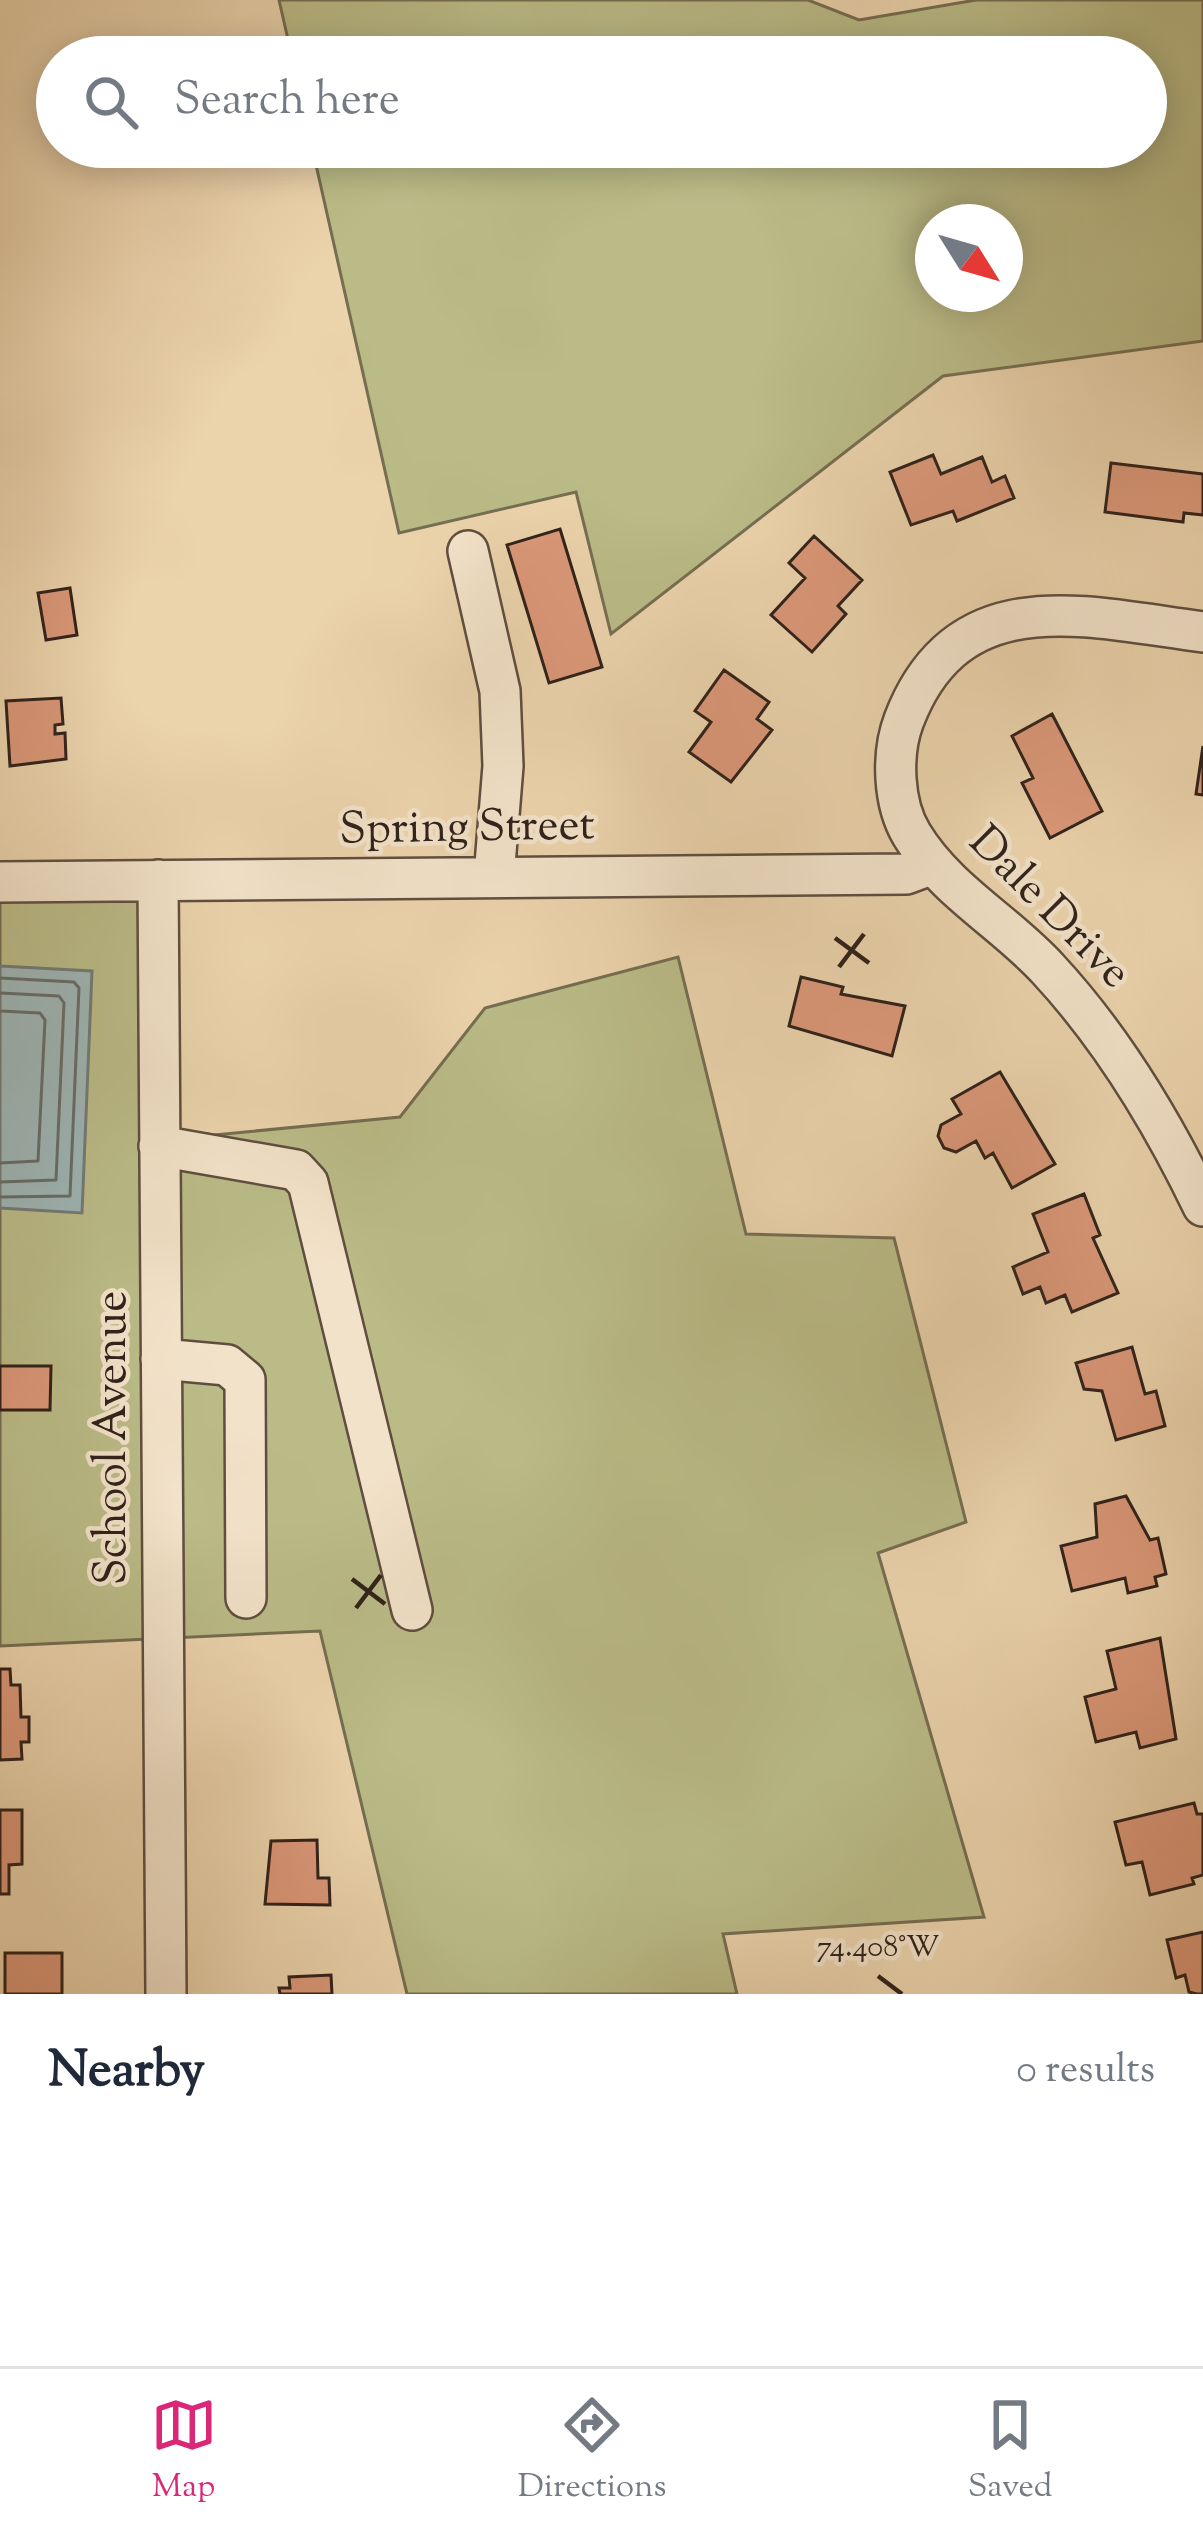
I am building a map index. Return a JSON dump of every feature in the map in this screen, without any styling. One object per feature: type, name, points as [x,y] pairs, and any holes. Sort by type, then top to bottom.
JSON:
[{"type":"street","points":[[468,551],[500,691],[503,766],[494,877]]},
{"type":"street","name":"Dale Drive","points":[[1203,632],[1027,614],[991,624],[951,650],[920,686],[897,747],[902,815],[933,864],[1022,942],[1091,1020],[1173,1144],[1203,1206]]},
{"type":"street","name":"Spring Street","points":[[0,882],[906,874],[933,864]]},
{"type":"street","name":"School Avenue","points":[[158,880],[166,1994]]},
{"type":"street","points":[[160,1146],[296,1170],[308,1183],[412,1610]]},
{"type":"street","points":[[161,1359],[227,1365],[245,1380],[246,1598]]},
{"type":"green space","points":[[279,0],[808,0],[859,20],[976,0],[1203,0],[1203,341],[943,376],[611,634],[576,492],[399,533],[317,168],[1167,168],[1167,36],[287,36]]},
{"type":"green space","points":[[139,891],[155,1127],[214,1135],[400,1117],[485,1008],[678,957],[746,1234],[894,1238],[966,1522],[878,1553],[984,1917],[723,1934],[737,1994],[407,1994],[320,1631],[0,1646],[0,893]]},
{"type":"water","points":[[0,966],[92,971],[82,1213],[0,1208]]},
{"type":"building","points":[[933,455],[941,474],[982,457],[992,482],[1005,476],[1014,498],[957,521],[953,511],[911,525],[890,472]]},
{"type":"building","points":[[1111,463],[1203,474],[1203,515],[1184,513],[1183,522],[1105,512]]},
{"type":"building","points":[[560,529],[602,667],[549,683],[507,545]]},
{"type":"building","points":[[814,536],[862,580],[838,606],[846,614],[812,652],[771,615],[805,578],[789,563]]},
{"type":"building","points":[[70,588],[77,635],[46,640],[38,593]]},
{"type":"building","points":[[724,670],[769,702],[757,719],[772,730],[731,782],[689,752],[711,722],[695,711]]},
{"type":"building","points":[[61,698],[63,724],[55,725],[55,734],[65,733],[66,759],[10,766],[6,701]]},
{"type":"building","points":[[1052,714],[1102,811],[1050,838],[1022,783],[1033,778],[1012,736]]},
{"type":"building","points":[[1203,746],[1203,795],[1196,794]]},
{"type":"building","points":[[801,977],[843,987],[841,994],[905,1006],[892,1056],[789,1026]]},
{"type":"building","points":[[1000,1072],[1055,1164],[1012,1188],[993,1153],[985,1158],[976,1141],[956,1152],[944,1148],[938,1136],[941,1125],[961,1114],[952,1099]]},
{"type":"building","points":[[1084,1194],[1100,1235],[1093,1238],[1118,1293],[1072,1312],[1065,1295],[1046,1303],[1040,1287],[1023,1294],[1013,1267],[1048,1252],[1033,1214]]},
{"type":"building","points":[[1132,1347],[1145,1394],[1156,1391],[1165,1426],[1116,1440],[1102,1391],[1084,1389],[1076,1363]]},
{"type":"building","points":[[0,1366],[51,1366],[50,1410],[0,1410]]},
{"type":"building","points":[[1126,1496],[1150,1540],[1158,1538],[1166,1574],[1155,1577],[1157,1586],[1128,1593],[1125,1578],[1072,1591],[1061,1546],[1097,1537],[1095,1504]]},
{"type":"building","points":[[1160,1638],[1176,1739],[1140,1748],[1136,1732],[1096,1742],[1085,1697],[1116,1689],[1107,1651]]},
{"type":"building","points":[[0,1669],[10,1669],[11,1685],[20,1685],[21,1717],[29,1717],[29,1742],[21,1742],[22,1759],[0,1760]]},
{"type":"building","points":[[1194,1803],[1197,1814],[1203,1814],[1203,1875],[1192,1878],[1194,1884],[1150,1895],[1142,1862],[1126,1865],[1115,1822]]},
{"type":"building","points":[[0,1810],[22,1810],[22,1864],[9,1865],[9,1894],[0,1894]]},
{"type":"building","points":[[317,1840],[318,1878],[329,1878],[330,1905],[265,1904],[271,1841]]},
{"type":"building","points":[[1203,1932],[1203,1994],[1197,1994],[1189,1992],[1185,1975],[1176,1978],[1167,1940]]},
{"type":"building","points":[[5,1953],[62,1953],[62,1994],[5,1994]]},
{"type":"building","points":[[331,1975],[332,1994],[280,1994],[279,1988],[290,1988],[289,1977]]}]
